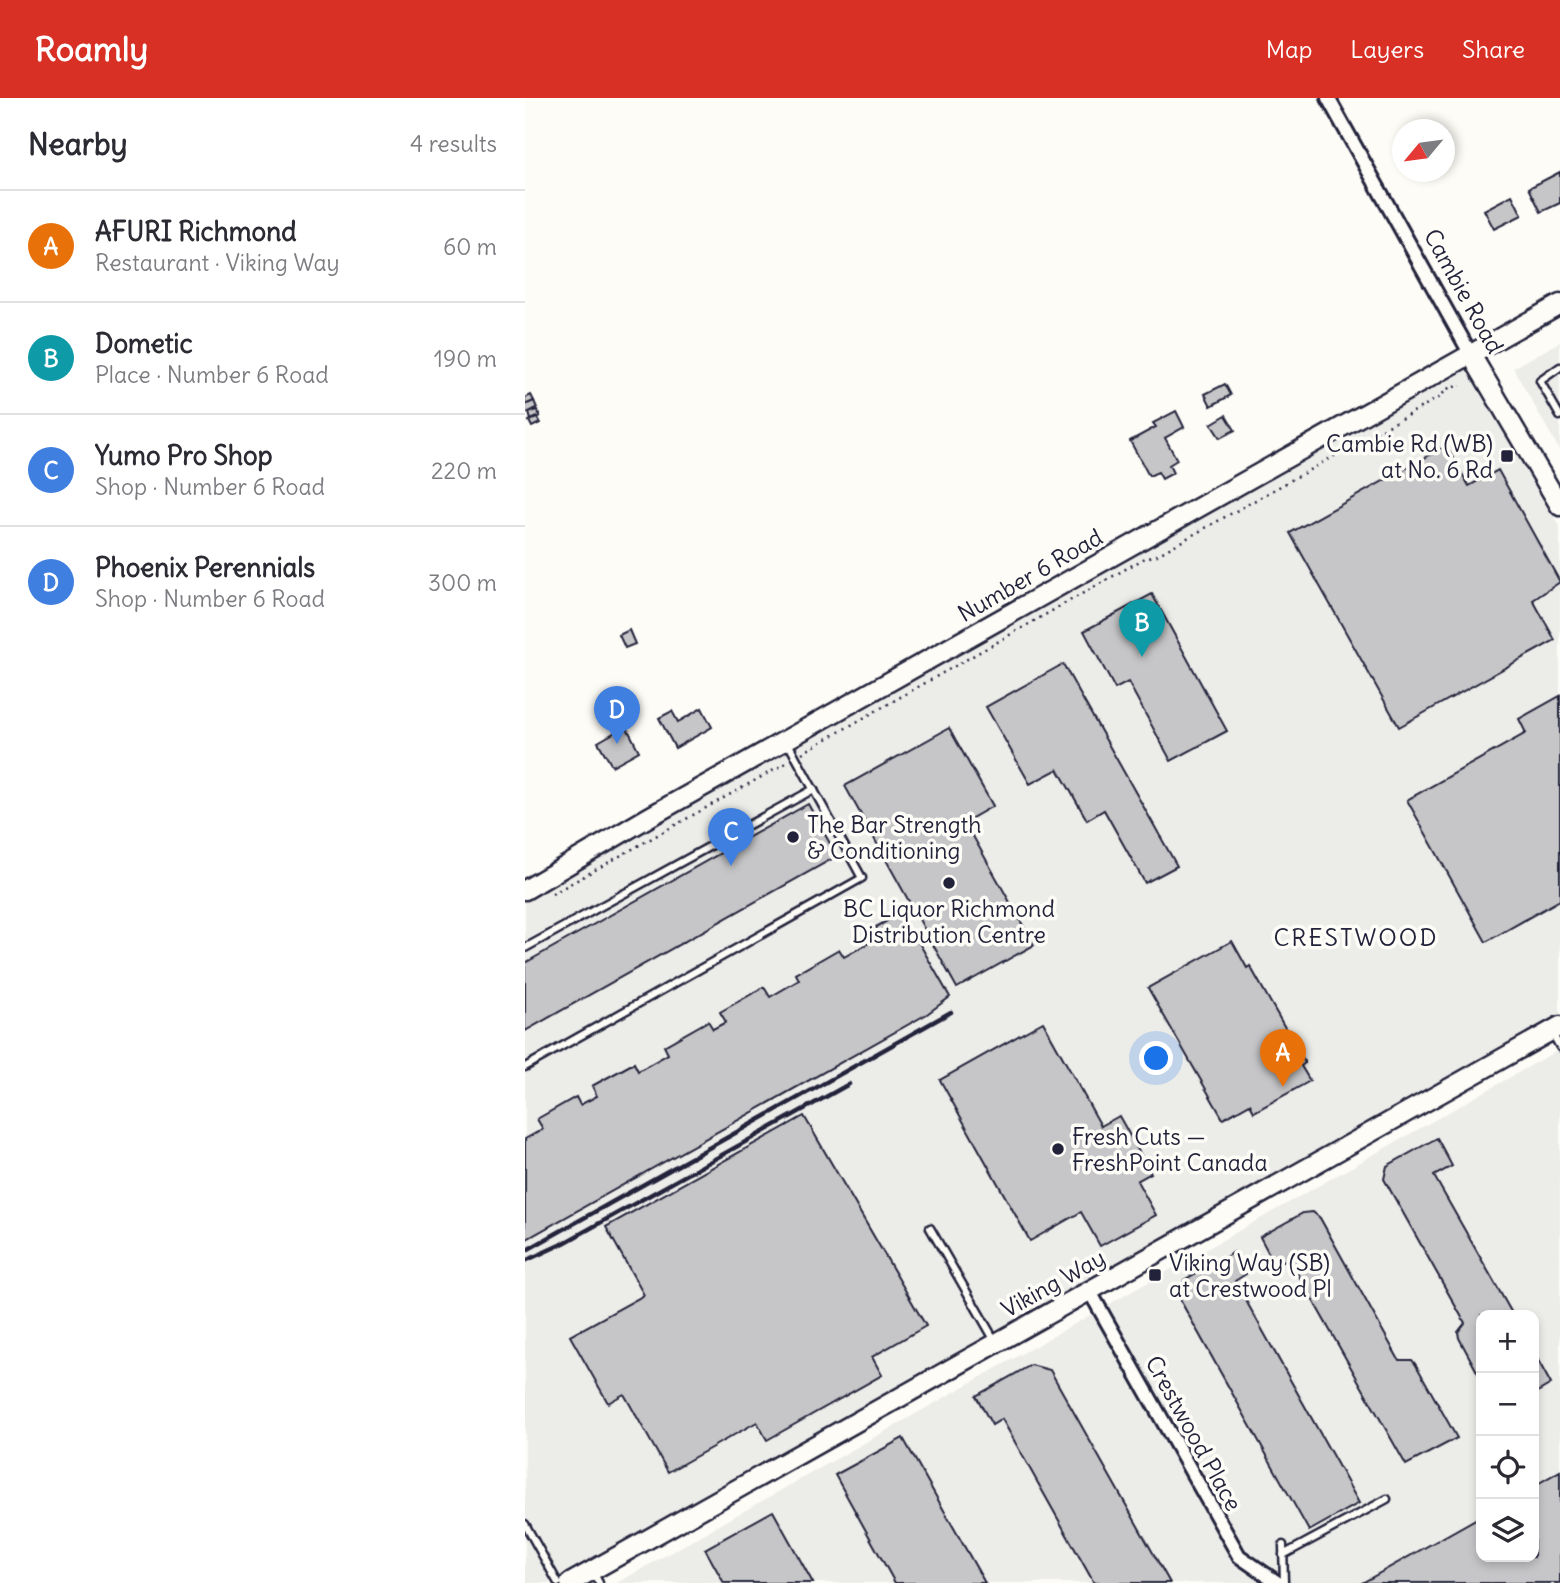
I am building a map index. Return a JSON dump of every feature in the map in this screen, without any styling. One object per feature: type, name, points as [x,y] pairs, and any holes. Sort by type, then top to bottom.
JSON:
[{"type":"main road","name":"Number 6 Road","points":[[525,890],[649,817],[1560,304]]},
{"type":"main road","name":"Cambie Road","points":[[1470,353],[1560,506]]},
{"type":"main road","name":"Viking Way","points":[[570,1583],[595,1577],[996,1343],[1555,1029]]},
{"type":"street","name":"Cambie Road","points":[[1328,98],[1470,353]]},
{"type":"street","name":"Crestwood Place","points":[[1089,1290],[1239,1556],[1277,1583]]},
{"type":"lane","points":[[1560,367],[1540,382],[1560,416]]},
{"type":"lane","points":[[525,1068],[862,878],[787,741]]},
{"type":"lane","points":[[525,948],[814,789]]},
{"type":"lane","points":[[1555,1029],[1560,1047]]},
{"type":"lane","points":[[930,1228],[996,1343]]},
{"type":"lane","points":[[1283,1555],[1387,1499]]},
{"type":"lane","points":[[525,1524],[558,1583]]},
{"type":"lane","points":[[1283,1545],[1283,1583]]},
{"type":"path","points":[[1056,610],[1134,564],[1157,555],[1438,398],[1450,387],[1461,386]]},
{"type":"shaded area","points":[[1560,342],[1560,451],[1513,368]]},
{"type":"shaded area","points":[[1463,365],[1560,526],[1560,1014],[552,1583],[525,1583],[525,902]]},
{"type":"shaded area","points":[[1560,1049],[1560,1583],[617,1583]]},
{"type":"building","points":[[1560,172],[1560,203],[1541,212],[1529,188]]},
{"type":"building","points":[[1512,195],[1522,215],[1494,229],[1484,210]]},
{"type":"building","points":[[1225,384],[1231,395],[1211,406],[1205,394]]},
{"type":"building","points":[[531,395],[534,401],[525,405],[525,398]]},
{"type":"building","points":[[534,401],[537,408],[525,414],[525,405]]},
{"type":"building","points":[[537,410],[540,416],[531,420],[529,413]]},
{"type":"building","points":[[1176,411],[1184,427],[1165,438],[1177,460],[1169,465],[1173,473],[1162,479],[1158,472],[1149,476],[1130,441],[1156,427],[1153,423]]},
{"type":"building","points":[[1226,415],[1235,430],[1220,438],[1211,424]]},
{"type":"building","points":[[537,418],[540,423],[532,427],[529,421]]},
{"type":"building","points":[[1446,446],[1469,486],[1498,470],[1560,582],[1533,600],[1555,640],[1399,727],[1290,533]]},
{"type":"building","points":[[1152,594],[1227,731],[1171,761],[1128,682],[1115,689],[1084,631]]},
{"type":"building","points":[[629,630],[635,644],[625,648],[619,635]]},
{"type":"building","points":[[1063,664],[1177,866],[1145,883],[1104,810],[1087,820],[1058,769],[1030,784],[986,707]]},
{"type":"building","points":[[1560,696],[1560,900],[1486,942],[1407,800],[1526,733],[1519,719]]},
{"type":"building","points":[[702,708],[712,727],[675,748],[659,718],[672,711],[678,722]]},
{"type":"building","points":[[626,726],[639,751],[612,766],[598,742]]},
{"type":"building","name":"BC Liquor Richmond Distribution Centre","points":[[949,728],[993,806],[965,822],[1034,945],[957,988],[845,786]]},
{"type":"building","points":[[808,804],[837,856],[525,1031],[525,963]]},
{"type":"building","points":[[898,915],[914,943],[918,941],[950,997],[927,1014],[525,1240],[525,1139],[543,1129],[537,1119],[576,1097],[580,1105],[597,1096],[592,1086],[634,1063],[638,1071],[668,1054],[664,1046],[708,1021],[713,1029],[726,1022],[720,1012],[764,987],[770,997],[799,980],[796,974],[839,949],[844,957],[881,936],[876,927]]},
{"type":"building","points":[[1232,941],[1247,968],[1250,966],[1305,1063],[1301,1066],[1310,1081],[1254,1112],[1250,1104],[1223,1119],[1148,988]]},
{"type":"building","name":"Fresh Cuts — FreshPoint Canada","points":[[1043,1022],[1101,1126],[1119,1116],[1151,1173],[1137,1181],[1156,1215],[1100,1246],[1081,1212],[1030,1241],[940,1080]]},
{"type":"building","points":[[804,1116],[926,1326],[872,1357],[882,1375],[767,1440],[757,1422],[668,1472],[624,1394],[608,1403],[570,1336],[644,1295],[606,1227]]},
{"type":"building","points":[[1437,1138],[1452,1166],[1434,1176],[1510,1310],[1476,1310],[1476,1370],[1459,1338],[1458,1332],[1465,1323],[1384,1179],[1387,1166]]},
{"type":"building","points":[[1313,1212],[1320,1218],[1399,1360],[1412,1360],[1416,1365],[1457,1438],[1406,1465],[1289,1258],[1275,1265],[1260,1237],[1303,1213]]},
{"type":"building","points":[[1234,1252],[1246,1274],[1235,1281],[1359,1503],[1309,1531],[1179,1298],[1184,1280]]},
{"type":"building","points":[[1539,1362],[1551,1384],[1539,1391]]},
{"type":"building","points":[[1031,1365],[1050,1370],[1170,1583],[1094,1583],[1002,1419],[992,1425],[976,1396]]},
{"type":"building","points":[[903,1438],[985,1583],[895,1583],[835,1475]]},
{"type":"building","points":[[1560,1471],[1560,1583],[1362,1583],[1476,1519],[1476,1562],[1539,1562],[1539,1483]]},
{"type":"building","points":[[773,1511],[813,1583],[724,1583],[705,1549]]},
{"type":"railway","points":[[525,1251],[951,1012]]},
{"type":"railway","points":[[525,1261],[564,1243],[849,1084]]},
{"type":"place","name":"Cambie Rd (WB) at No. 6 Rd","points":[[1507,456]]},
{"type":"place","name":"Dometic","points":[[1142,657]]},
{"type":"place","name":"Phoenix Perennials","points":[[617,744]]},
{"type":"place","name":"The Bar Strength & Conditioning","points":[[793,837]]},
{"type":"place","name":"Yumo Pro Shop","points":[[731,866]]},
{"type":"place","name":"BC Liquor Richmond Distribution Centre","points":[[949,883]]},
{"type":"place","name":"AFURI Richmond","points":[[1283,1087]]},
{"type":"place","name":"Fresh Cuts — FreshPoint Canada","points":[[1058,1149]]},
{"type":"place","name":"Viking Way (SB) at Crestwood Pl","points":[[1155,1275]]},
{"type":"district","name":"CRESTWOOD","points":[[1356,937]]}]
